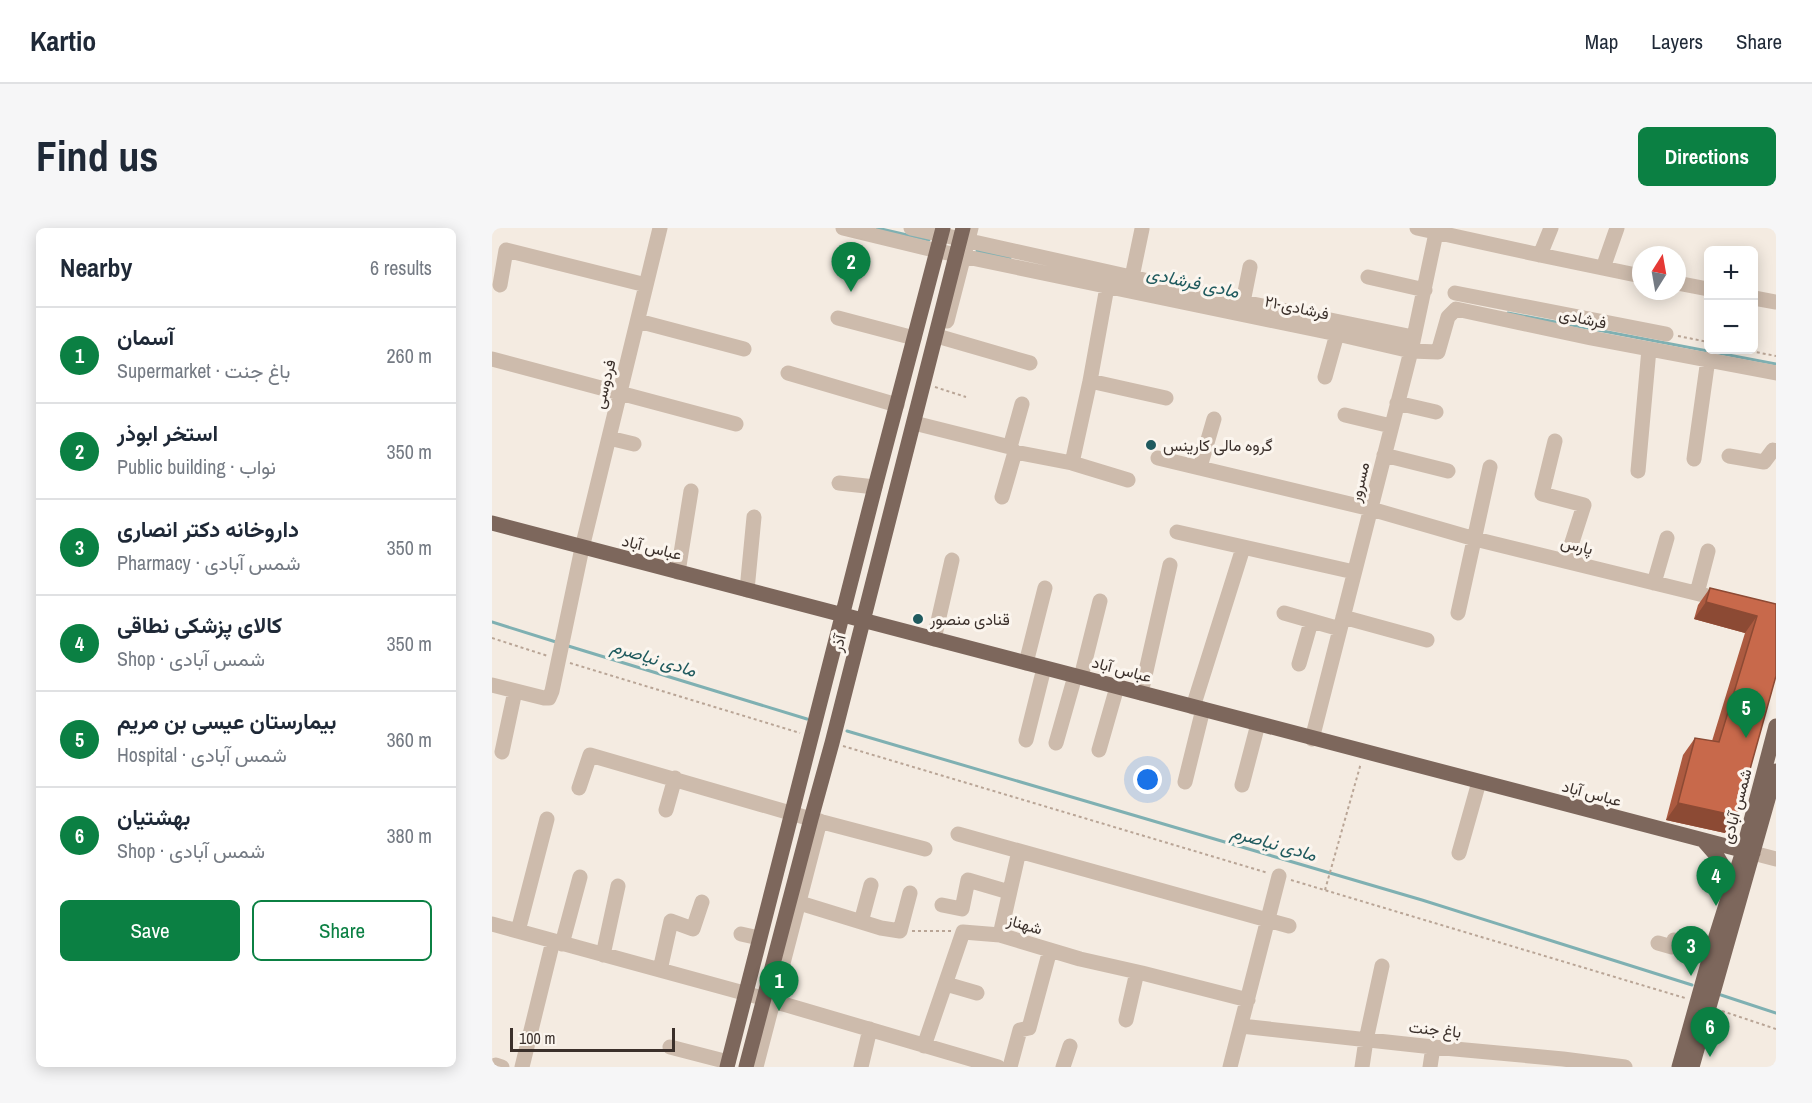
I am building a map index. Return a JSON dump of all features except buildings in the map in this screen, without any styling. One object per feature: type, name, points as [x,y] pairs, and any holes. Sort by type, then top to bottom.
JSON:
[{"type":"main road","name":"آذر","points":[[728,1065],[942,232]]},
{"type":"main road","name":"آذر","points":[[746,1067],[769,1000],[863,620],[966,234]]},
{"type":"main road","name":"عباس آباد","points":[[492,524],[1748,852]]},
{"type":"main road","name":"شمس آبادی","points":[[1690,1066],[1712,949],[1733,883],[1748,852],[1776,726]]},
{"type":"main road","points":[[812,737],[832,742]]},
{"type":"main road","name":"شمس آبادی","points":[[1702,1004],[1748,852],[1776,771]]},
{"type":"main road","points":[[1702,840],[1717,856],[1733,883]]},
{"type":"street","name":"فردوسی","points":[[515,691],[549,698],[552,691],[582,548],[660,228]]},
{"type":"street","name":"۲۱-فرشادی","points":[[843,228],[961,256],[1337,334],[1412,344]]},
{"type":"street","points":[[911,228],[966,234],[1132,277],[1412,344]]},
{"type":"street","points":[[1417,228],[1436,233],[1457,232],[1540,255],[1632,274]]},
{"type":"street","points":[[1540,255],[1551,228]]},
{"type":"street","points":[[1603,268],[1617,228]]},
{"type":"street","points":[[1132,277],[1142,229]]},
{"type":"street","name":"مسرور","points":[[1312,739],[1412,344],[1436,233]]},
{"type":"street","points":[[500,285],[506,250],[646,285]]},
{"type":"street","points":[[1243,302],[1250,267]]},
{"type":"street","points":[[1368,277],[1425,290]]},
{"type":"street","points":[[1686,285],[1704,288]]},
{"type":"street","points":[[1072,464],[1107,287]]},
{"type":"street","points":[[1455,293],[1666,334]]},
{"type":"street","points":[[1758,299],[1776,302]]},
{"type":"street","name":"فرشادی","points":[[1412,344],[1438,352],[1448,317],[1456,309],[1591,338],[1776,373]]},
{"type":"street","points":[[838,318],[914,338]]},
{"type":"street","points":[[1591,338],[1594,320]]},
{"type":"street","points":[[638,321],[744,349]]},
{"type":"street","points":[[1324,377],[1337,334]]},
{"type":"street","points":[[940,336],[1030,363]]},
{"type":"street","name":"آذر","points":[[917,423],[930,386],[940,336]]},
{"type":"street","points":[[1638,471],[1649,349]]},
{"type":"street","points":[[492,359],[736,424]]},
{"type":"street","points":[[1694,459],[1708,359]]},
{"type":"street","points":[[788,373],[897,405]]},
{"type":"street","points":[[1090,381],[1166,398]]},
{"type":"street","points":[[1397,403],[1436,412]]},
{"type":"street","points":[[1002,497],[1022,404]]},
{"type":"street","points":[[1345,415],[1391,426]]},
{"type":"street","points":[[1200,467],[1214,419]]},
{"type":"street","points":[[917,423],[1128,480]]},
{"type":"street","points":[[609,438],[634,444]]},
{"type":"street","points":[[1555,441],[1542,494],[1584,505],[1566,561]]},
{"type":"street","points":[[1729,456],[1764,462],[1773,450],[1776,451]]},
{"type":"street","points":[[1384,455],[1448,471]]},
{"type":"street","name":"پارس","points":[[1158,458],[1371,509],[1474,539],[1742,604]]},
{"type":"street","points":[[1458,614],[1490,467]]},
{"type":"street","points":[[839,483],[875,488]]},
{"type":"street","points":[[678,572],[691,491]]},
{"type":"street","points":[[747,590],[754,517]]},
{"type":"street","points":[[1177,532],[1354,572]]},
{"type":"street","points":[[1654,583],[1667,538]]},
{"type":"street","points":[[1185,782],[1198,708],[1243,548]]},
{"type":"street","points":[[1697,594],[1708,551]]},
{"type":"street","points":[[934,639],[952,560]]},
{"type":"street","points":[[1141,693],[1170,565]]},
{"type":"street","points":[[1026,663],[1046,588]]},
{"type":"street","points":[[1056,742],[1100,601]]},
{"type":"street","points":[[1284,613],[1311,622],[1342,623],[1427,640]]},
{"type":"street","points":[[1299,663],[1311,622]]},
{"type":"street","points":[[1026,740],[1044,668]]},
{"type":"street","points":[[492,685],[515,691],[502,752]]},
{"type":"street","points":[[1099,750],[1117,687]]},
{"type":"street","points":[[1242,785],[1258,724]]},
{"type":"street","points":[[579,788],[590,755],[925,849]]},
{"type":"street","points":[[666,810],[675,778]]},
{"type":"street","points":[[1459,854],[1479,782]]},
{"type":"street","points":[[518,932],[548,819]]},
{"type":"street","points":[[958,834],[1289,926]]},
{"type":"street","points":[[1000,935],[1019,850]]},
{"type":"street","name":"عباس آباد","points":[[1748,852],[1776,859]]},
{"type":"street","points":[[1230,1067],[1279,876]]},
{"type":"street","points":[[522,1067],[558,942],[580,877]]},
{"type":"street","points":[[942,905],[962,909],[968,880],[1009,892]]},
{"type":"street","points":[[861,922],[871,885]]},
{"type":"street","points":[[603,955],[618,886]]},
{"type":"street","points":[[794,902],[881,928],[900,931],[910,893]]},
{"type":"street","points":[[660,970],[671,921],[693,929],[702,902]]},
{"type":"street","points":[[492,924],[769,1000],[998,1067]]},
{"type":"street","points":[[924,1046],[963,932]]},
{"type":"street","name":"شهناز","points":[[963,932],[1000,935],[1080,959],[1248,1000]]},
{"type":"street","points":[[741,934],[759,938]]},
{"type":"street","points":[[1658,943],[1672,947],[1674,940],[1712,949]]},
{"type":"street","points":[[1010,1067],[1020,1030],[1029,1028],[1050,950]]},
{"type":"street","points":[[1362,1067],[1382,966]]},
{"type":"street","points":[[1126,1020],[1137,972]]},
{"type":"street","points":[[946,984],[978,993]]},
{"type":"street","name":"آذر","points":[[756,1067],[769,1000]]},
{"type":"street","name":"باغ جنت","points":[[1241,1026],[1562,1063],[1616,1066]]},
{"type":"street","points":[[861,1067],[870,1029]]},
{"type":"street","points":[[1064,1067],[1070,1046]]},
{"type":"street","points":[[670,1047],[728,1065]]},
{"type":"street","points":[[1430,1067],[1433,1047]]},
{"type":"path","points":[[1666,334],[1704,341]]},
{"type":"path","points":[[1758,353],[1776,356]]},
{"type":"path","points":[[930,386],[966,397]]},
{"type":"path","points":[[492,638],[812,737]]},
{"type":"path","points":[[832,742],[1702,1004],[1776,1029]]},
{"type":"path","points":[[1325,890],[1364,752]]},
{"type":"path","points":[[900,931],[963,932]]},
{"type":"waterway","name":"مادی فرشادی","points":[[877,228],[929,240]]},
{"type":"waterway","name":"مادی فرشادی","points":[[977,251],[1010,258]]},
{"type":"waterway","name":"مادی فرشادی","points":[[1508,313],[1776,364]]},
{"type":"waterway","name":"مادی نیاصرم","points":[[492,622],[556,642]]},
{"type":"waterway","name":"مادی نیاصرم","points":[[565,645],[807,719]]},
{"type":"waterway","name":"مادی نیاصرم","points":[[847,731],[1422,900],[1692,985]]},
{"type":"waterway","name":"مادی نیاصرم","points":[[1721,995],[1776,1013]]},
{"type":"place","name":"استخر ابوذر","points":[[851,292]]},
{"type":"place","name":"گروه مالی کارینس","points":[[1151,445]]},
{"type":"place","name":"قنادی منصور","points":[[918,619]]},
{"type":"place","name":"بیمارستان عیسی بن مریم","points":[[1746,738]]},
{"type":"place","name":"کالای پزشکی نطاقی","points":[[1716,906]]},
{"type":"place","name":"داروخانه دکتر انصاری","points":[[1691,976]]},
{"type":"place","name":"آسمان","points":[[779,1011]]},
{"type":"place","name":"بهشتیان","points":[[1710,1057]]}]
